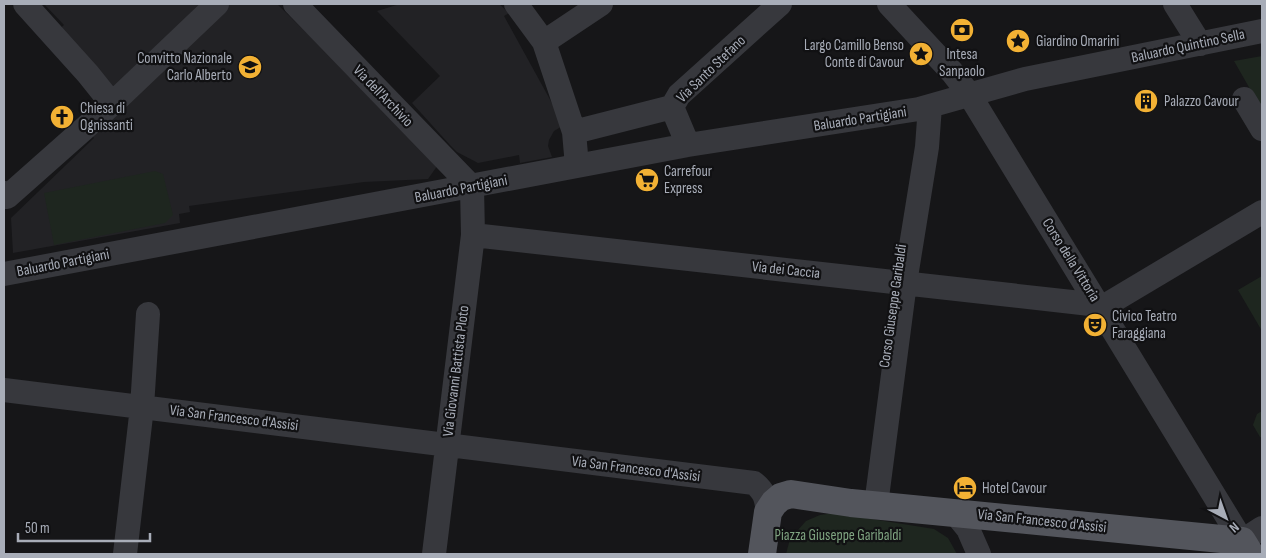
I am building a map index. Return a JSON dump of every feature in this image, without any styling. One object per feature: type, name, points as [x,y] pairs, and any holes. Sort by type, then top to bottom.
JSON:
[{"type":"main road","name":"Via San Francesco d'Assisi","points":[[768,512],[781,497],[791,494],[955,513],[1252,541]]},
{"type":"main road","points":[[762,554],[768,512]]},
{"type":"street","points":[[25,4],[88,74],[112,104]]},
{"type":"street","points":[[4,194],[7,198],[112,104],[217,4]]},
{"type":"street","name":"Via dell'Archivio","points":[[295,4],[472,187]]},
{"type":"street","points":[[516,4],[544,42],[574,132],[577,166]]},
{"type":"street","points":[[544,42],[601,4]]},
{"type":"street","name":"Via Santo Stefano","points":[[574,132],[672,107],[679,95],[780,4]]},
{"type":"street","name":"Corso della Vittoria","points":[[889,4],[955,76],[968,94],[1100,306],[1252,541]]},
{"type":"street","points":[[1174,4],[1197,38]]},
{"type":"street","name":"Baluardo Quintino Sella","points":[[968,94],[1197,38],[1262,31]]},
{"type":"street","name":"Baluardo Partigiani","points":[[4,274],[577,166],[925,107],[968,94]]},
{"type":"street","points":[[1244,100],[1262,129]]},
{"type":"street","points":[[672,107],[688,146]]},
{"type":"street","name":"Corso Giuseppe Garibaldi","points":[[872,504],[916,146],[925,107]]},
{"type":"street","name":"Via Giovanni Battista Ploto","points":[[434,554],[473,235],[472,187]]},
{"type":"street","points":[[1100,306],[1262,212]]},
{"type":"street","name":"Via dei Caccia","points":[[473,235],[1100,306]]},
{"type":"street","points":[[124,554],[142,407],[148,314]]},
{"type":"street","name":"Via San Francesco d'Assisi","points":[[4,390],[754,483],[766,498],[768,512]]},
{"type":"street","points":[[955,513],[968,529],[979,554]]},
{"type":"shaded area","points":[[44,4],[210,4],[111,99],[55,33],[64,25]]},
{"type":"shaded area","name":"Convitto Nazionale Carlo Alberto","points":[[225,4],[277,4],[440,162],[428,179],[364,182],[189,206],[190,212],[179,214],[180,223],[13,253],[11,218],[94,138],[88,131]]},
{"type":"shaded area","points":[[400,4],[499,4],[509,13],[504,16],[564,125],[554,131],[549,140],[548,146],[552,157],[520,163],[519,155],[478,163],[457,152],[450,145],[412,103],[440,76],[377,11]]},
{"type":"green space","points":[[1262,56],[1262,110],[1234,61]]},
{"type":"green space","points":[[155,171],[163,174],[173,215],[165,223],[54,245],[44,193]]},
{"type":"green space","points":[[1262,276],[1262,331],[1238,290]]},
{"type":"green space","points":[[1262,411],[1262,438],[1253,425],[1257,414]]},
{"type":"green space","name":"Piazza Giuseppe Garibaldi","points":[[834,513],[934,529],[948,538],[957,554],[786,554],[790,539],[806,521],[820,515]]},
{"type":"place","name":"Intesa Sanpaolo","points":[[962,30]]},
{"type":"place","name":"Giardino Omarini","points":[[1018,41]]},
{"type":"place","name":"Largo Camillo Benso Conte di Cavour","points":[[921,54]]},
{"type":"place","name":"Convitto Nazionale Carlo Alberto","points":[[250,67]]},
{"type":"place","name":"Palazzo Cavour","points":[[1146,101]]},
{"type":"place","name":"Chiesa di Ognissanti","points":[[62,117]]},
{"type":"place","name":"Carrefour Express","points":[[647,180]]},
{"type":"place","name":"Civico Teatro Faraggiana","points":[[1095,325]]},
{"type":"place","name":"Hotel Cavour","points":[[965,488]]}]
